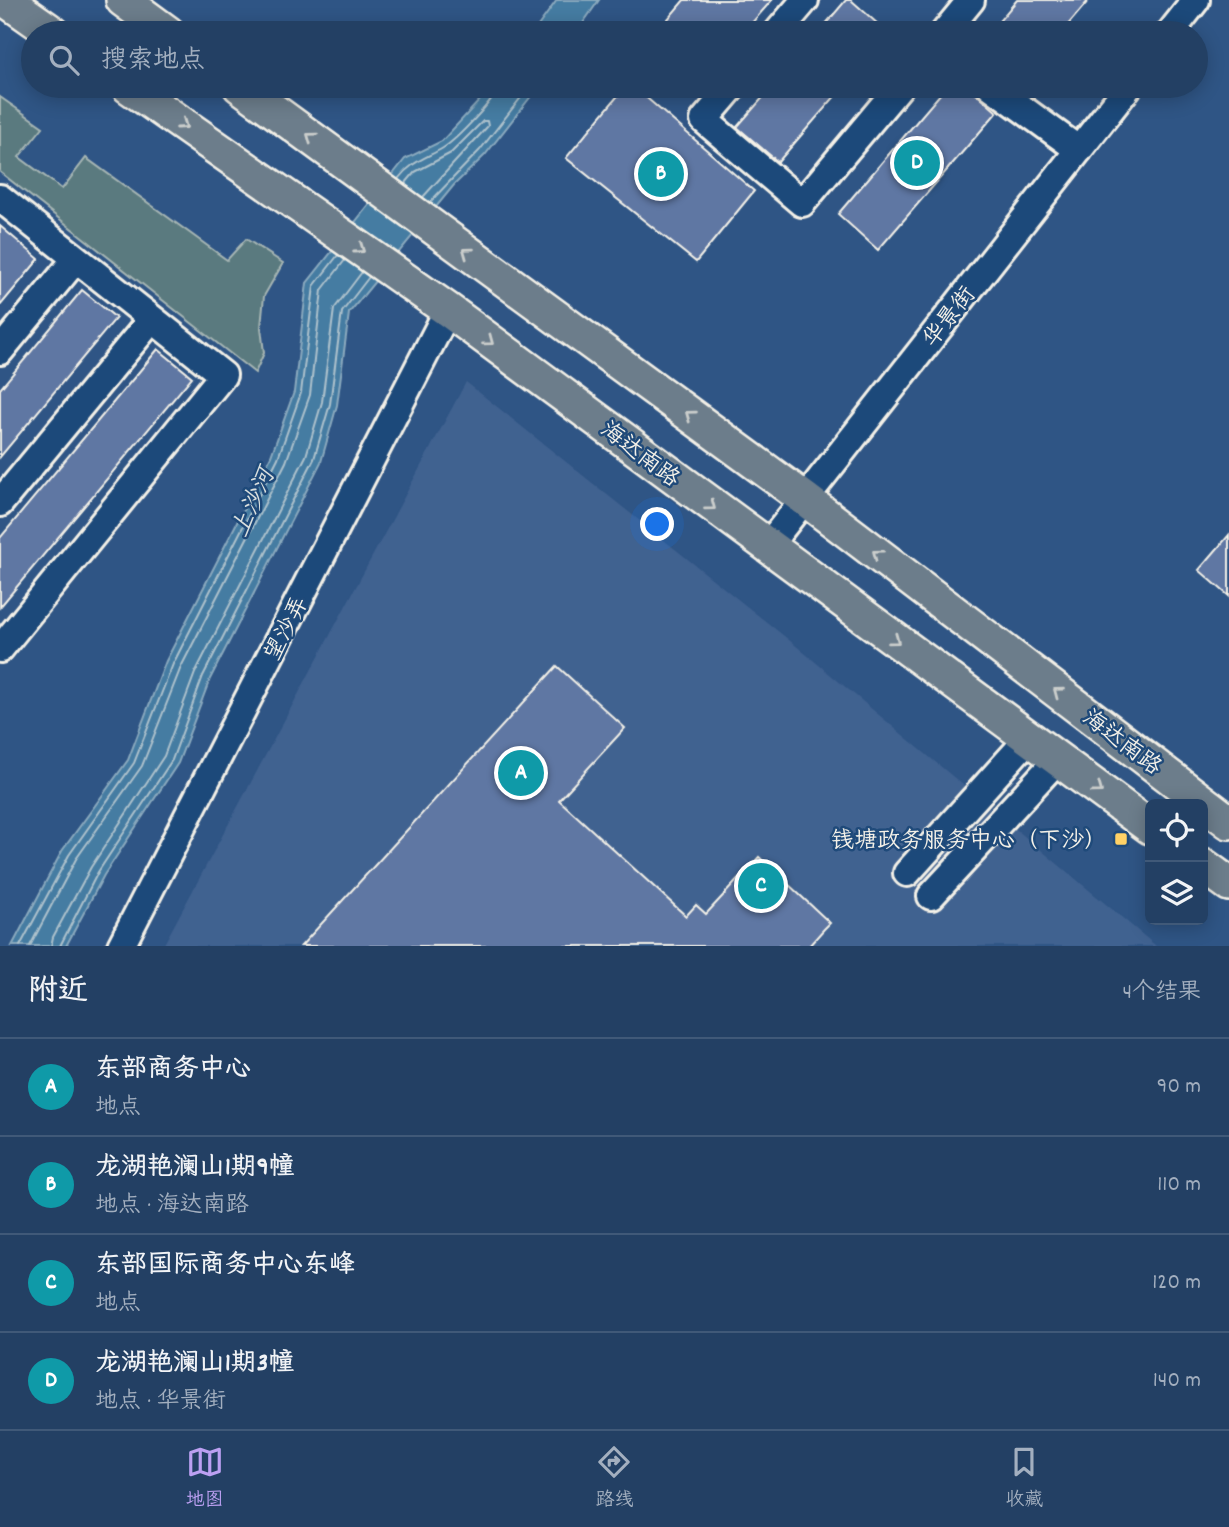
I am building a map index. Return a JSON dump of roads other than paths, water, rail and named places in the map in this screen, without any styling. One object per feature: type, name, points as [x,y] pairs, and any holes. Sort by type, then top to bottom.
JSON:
[{"type":"main road","points":[[6,0],[36,21]]},
{"type":"main road","points":[[123,0],[152,21]]},
{"type":"main road","name":"海达南路","points":[[145,98],[448,310],[1145,823]]},
{"type":"main road","name":"海达南路","points":[[256,98],[805,499],[1229,822]]},
{"type":"main road","points":[[1208,869],[1229,884]]},
{"type":"street","points":[[787,21],[805,0]]},
{"type":"street","points":[[954,21],[971,0]]},
{"type":"street","points":[[1179,21],[1196,0]]},
{"type":"street","points":[[723,98],[704,120],[802,203],[890,98]]},
{"type":"street","points":[[1008,98],[1079,150]]},
{"type":"street","name":"华景街","points":[[767,547],[1120,98]]},
{"type":"street","points":[[0,199],[222,376],[0,649]]},
{"type":"street","points":[[0,351],[76,259]]},
{"type":"street","name":"望沙弄","points":[[121,946],[448,310]]},
{"type":"street","points":[[0,503],[152,319]]},
{"type":"street","points":[[907,873],[1029,738]]},
{"type":"street","points":[[931,896],[1058,759]]},
{"type":"water","points":[[557,0],[599,0],[584,21],[542,21]]},
{"type":"water","name":"上沙河","points":[[482,98],[530,98],[485,155],[454,185],[349,313],[337,405],[321,462],[210,679],[178,763],[104,875],[66,946],[12,946],[62,851],[128,760],[166,661],[271,456],[294,392],[307,283],[405,159],[442,141]]},
{"type":"place","name":"龙湖艳澜山1期3幢","points":[[917,163]]},
{"type":"place","name":"龙湖艳澜山1期9幢","points":[[661,174]]},
{"type":"place","name":"东部商务中心","points":[[521,773]]},
{"type":"place","name":"钱塘政务服务中心（下沙）","points":[[1121,839]]},
{"type":"place","name":"东部国际商务中心东峰","points":[[761,886]]}]
